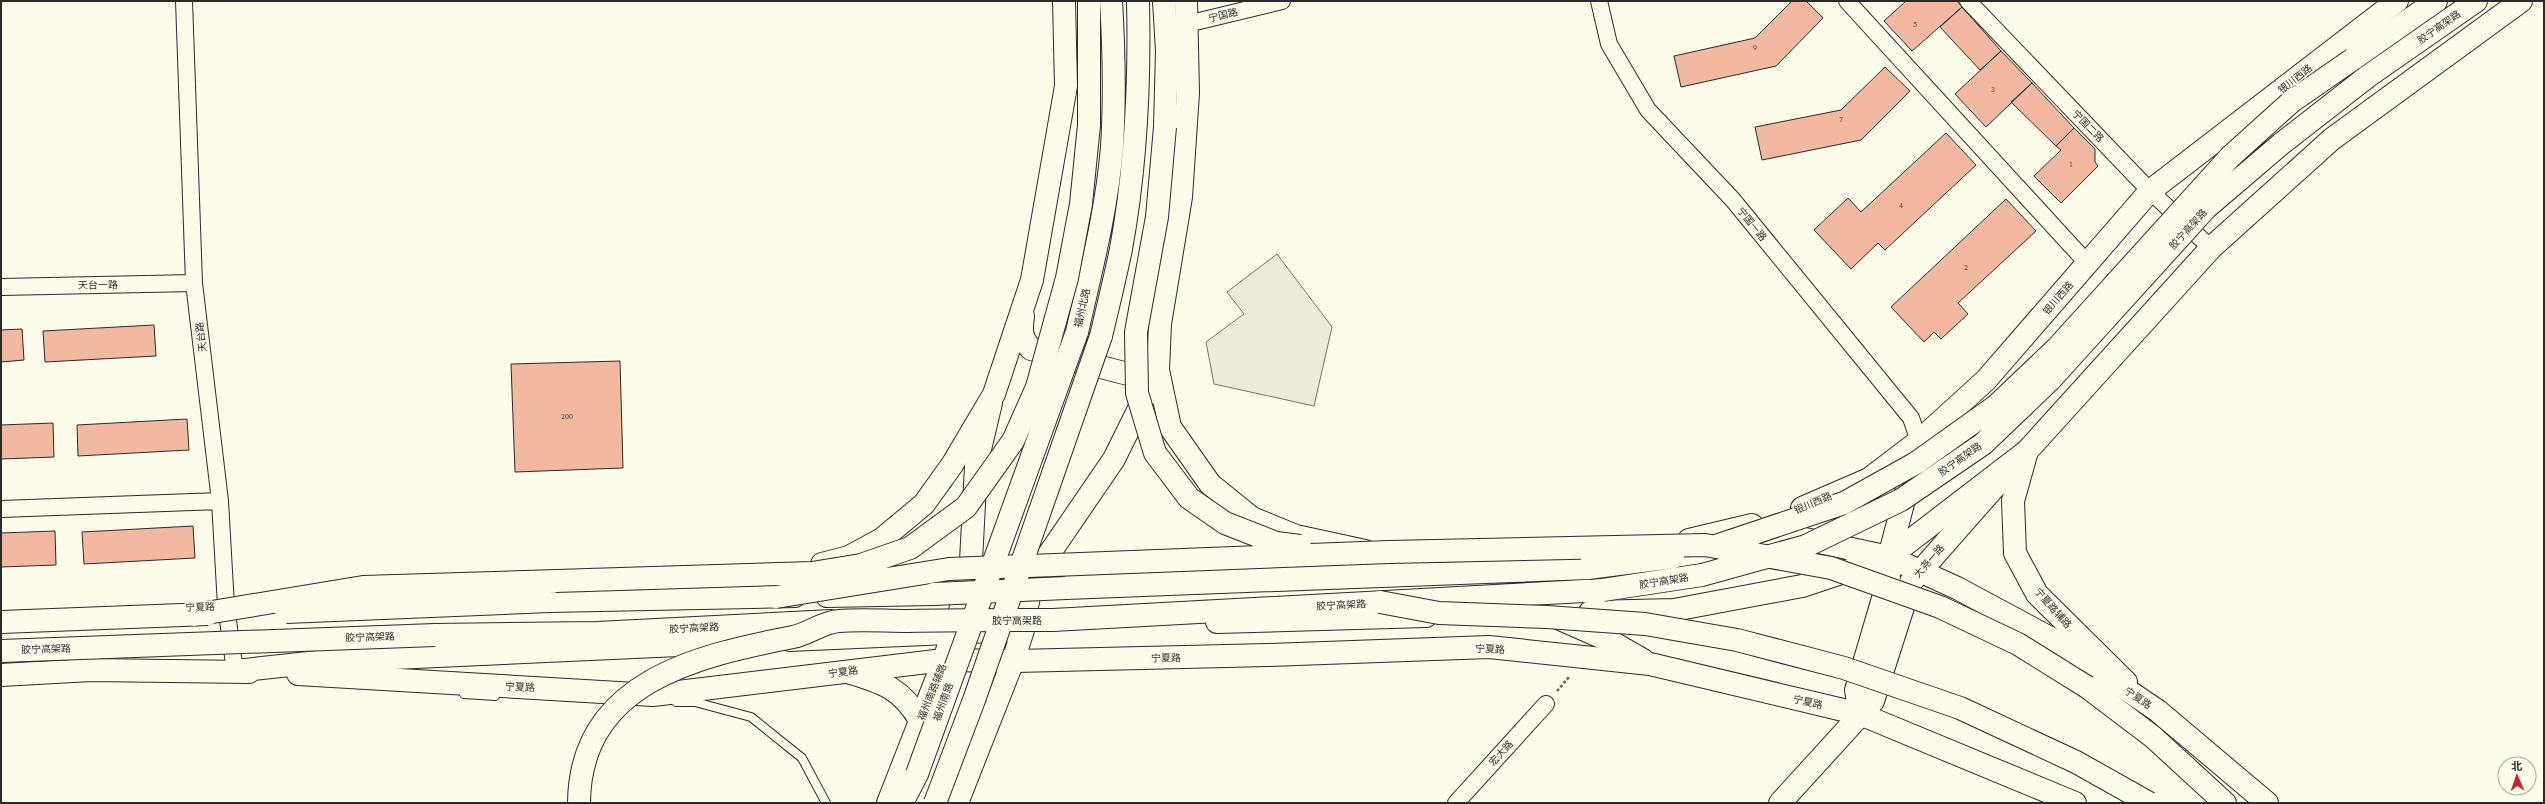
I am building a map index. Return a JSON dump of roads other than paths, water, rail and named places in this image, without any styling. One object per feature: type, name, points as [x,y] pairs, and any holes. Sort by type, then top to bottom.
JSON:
[{"type":"main road","points":[[734,588],[849,557],[882,538],[924,504],[952,465],[994,394],[1032,280],[1066,86],[1064,1]]},
{"type":"main road","points":[[194,615],[363,588],[812,573],[860,565],[910,548],[966,506],[1013,441],[1037,387],[1067,278],[1081,204],[1089,125],[1089,1]]},
{"type":"main road","name":"福州北路","points":[[980,601],[1077,332],[1097,245],[1112,147],[1114,56],[1111,1]]},
{"type":"main road","points":[[935,803],[1008,602],[1101,336],[1120,250],[1134,155],[1139,53],[1138,1]]},
{"type":"main road","points":[[1164,1],[1167,51],[1165,127],[1157,217],[1136,332],[1137,393],[1155,453],[1189,498],[1225,523],[1276,543],[1395,557],[1457,541]]},
{"type":"main road","points":[[1186,1],[1188,93],[1181,197],[1160,324],[1158,370],[1170,427],[1210,484],[1252,518],[1296,536],[1349,546],[1395,557]]},
{"type":"main road","name":"银川西路","points":[[1690,540],[1768,522],[1818,502],[1869,479],[1920,441],[1986,380],[2150,191],[2397,1]]},
{"type":"main road","name":"胶宁高架路","points":[[1,622],[549,601],[934,594],[1588,568],[1686,556],[1844,503],[1916,463],[1996,406],[2057,348],[2230,157],[2291,102],[2436,1]]},
{"type":"main road","name":"胶宁高架路","points":[[1,651],[435,635],[597,633],[837,621],[1053,620],[1603,590],[1702,575],[1806,546],[1901,500],[1983,444],[2050,380],[2206,208],[2281,144],[2367,77],[2476,1]]},
{"type":"main road","points":[[1889,556],[2027,451],[2211,248],[2332,139],[2521,1]]},
{"type":"main road","points":[[1025,300],[1021,330],[1024,341],[1031,349],[1128,374],[1152,376],[1158,370]]},
{"type":"main road","points":[[957,803],[1013,661],[1022,630],[1032,579],[1114,459],[1158,370]]},
{"type":"main road","name":"福州南路辅路","points":[[888,803],[944,660],[970,580],[976,466],[994,394]]},
{"type":"main road","points":[[1860,714],[1856,690],[1889,578],[1889,556],[1920,441]]},
{"type":"main road","name":"大尧一路","points":[[1780,803],[1873,701],[1911,582],[2027,451]]},
{"type":"main road","name":"宁夏路辅路","points":[[2027,451],[2013,501],[2015,553],[2037,594],[2078,636],[2158,711]]},
{"type":"main road","name":"宁夏路","points":[[1349,546],[1457,541],[1690,540],[1791,536],[1889,556],[2052,639],[2158,711],[2267,803]]},
{"type":"main road","name":"宁夏路","points":[[1395,557],[1611,553],[1690,540]]},
{"type":"main road","points":[[734,588],[1032,579],[1395,557],[1705,545],[1831,568],[1940,607],[2018,644],[2087,687],[2153,737],[2225,803]]},
{"type":"main road","name":"宁夏路","points":[[235,671],[327,661],[1300,618],[1674,610],[1802,586],[1889,556]]},
{"type":"main road","name":"胶宁高架路","points":[[776,597],[949,569],[1078,563],[1395,557]]},
{"type":"main road","name":"宁夏路","points":[[1,613],[734,588]]},
{"type":"main road","name":"福州南路","points":[[906,803],[980,601]]},
{"type":"main road","points":[[1380,602],[1439,613],[1547,617],[1645,624],[1737,640],[1844,668],[1960,708],[2076,762],[2149,803]]},
{"type":"main road","points":[[1546,613],[1610,641],[1650,664]]},
{"type":"main road","points":[[579,803],[579,782],[588,751],[600,725],[636,690],[661,675],[699,660],[730,650],[799,636],[837,621]]},
{"type":"main road","name":"宁夏路","points":[[1,675],[92,670],[235,671],[653,695],[944,660],[1013,661],[1268,655],[1489,647],[1650,664],[1860,714],[2075,803]]},
{"type":"main road","points":[[848,672],[882,682],[909,702],[920,720]]},
{"type":"main road","points":[[902,803],[917,774]]},
{"type":"street","name":"天台路","points":[[184,1],[194,282],[220,500],[226,606],[235,671]]},
{"type":"street","name":"宁国路","points":[[1187,24],[1282,1]]},
{"type":"street","name":"宁国一路","points":[[1599,1],[1609,44],[1648,110],[1733,200],[1911,418],[1920,441]]},
{"type":"street","points":[[1847,1],[2088,264]]},
{"type":"street","name":"宁国二路","points":[[1968,1],[2150,191],[2211,248]]},
{"type":"street","name":"天台一路","points":[[1,287],[194,282]]},
{"type":"street","points":[[1,509],[220,500]]},
{"type":"street","name":"宏大路","points":[[1456,803],[1546,704]]},
{"type":"lane","points":[[235,671],[432,691]]},
{"type":"lane","points":[[456,694],[502,696]]},
{"type":"lane","points":[[541,698],[695,702],[751,717],[802,758],[826,803]]}]
